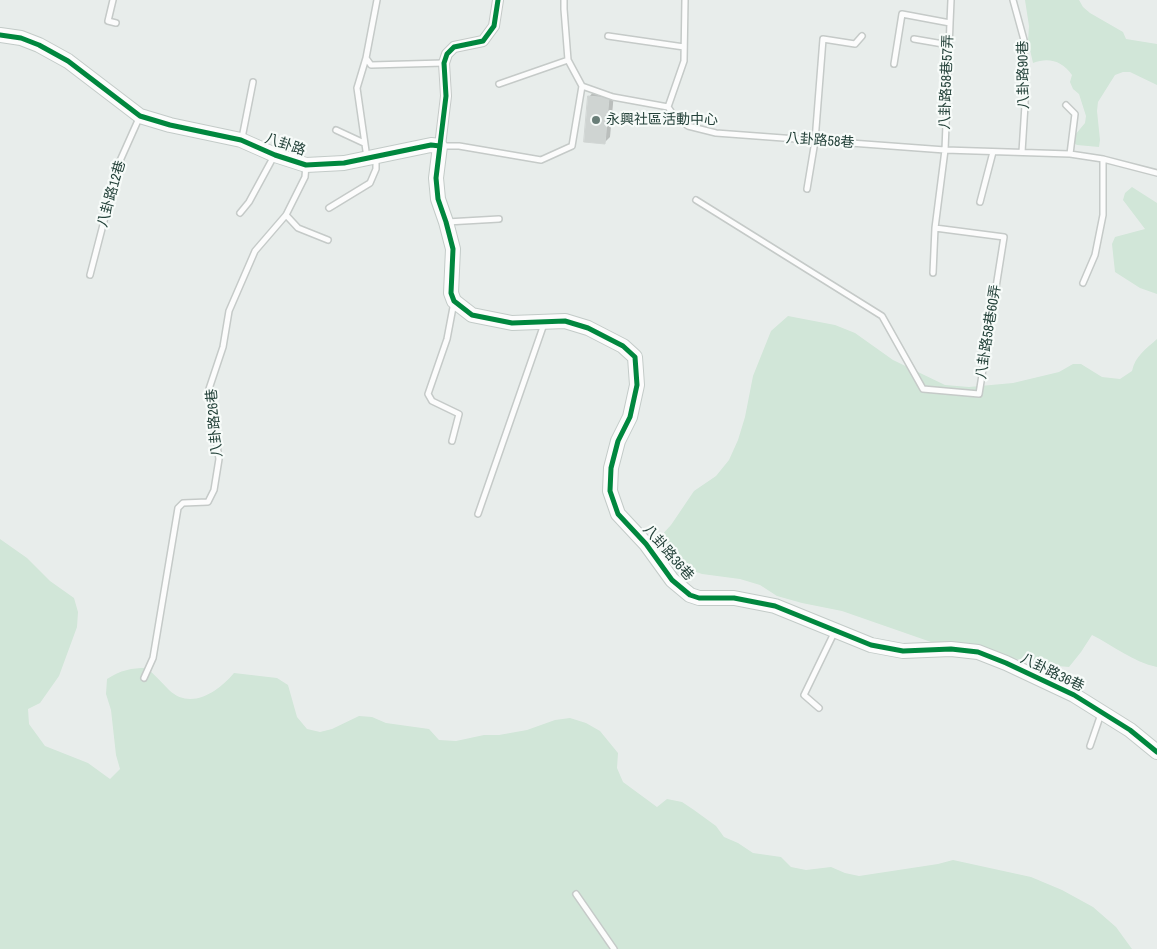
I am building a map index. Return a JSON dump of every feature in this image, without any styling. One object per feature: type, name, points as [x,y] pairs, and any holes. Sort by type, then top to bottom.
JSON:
[{"type":"street","points":[[454,301],[451,293],[453,249],[438,199],[436,178],[446,96],[444,63],[447,54],[454,47],[483,41],[494,26],[498,0]]},
{"type":"street","name":"八卦路","points":[[0,35],[21,38],[39,44],[68,61],[140,116],[170,125],[241,140],[274,155],[306,165],[344,163],[431,145],[440,146]]},
{"type":"street","name":"八卦路36巷","points":[[454,301],[472,315],[512,323],[565,320],[588,328],[623,346],[635,357],[636,386],[630,416],[618,441],[611,468],[610,491],[618,514],[646,544],[672,580],[690,595],[700,598],[734,598],[775,606],[871,645],[903,651],[951,648],[978,652],[1074,695],[1130,730],[1157,752]]},
{"type":"lane","points":[[113,0],[108,20],[116,23]]},
{"type":"lane","points":[[329,208],[370,183],[376,169],[364,143],[357,88],[366,58],[377,0]]},
{"type":"lane","points":[[440,146],[459,146],[541,160],[572,146],[582,86],[568,60],[564,0]]},
{"type":"lane","points":[[582,86],[613,97],[668,107],[684,61],[685,0]]},
{"type":"lane","points":[[950,23],[951,0]]},
{"type":"lane","name":"八卦路90巷","points":[[1013,0],[1024,40],[1025,105],[1022,152]]},
{"type":"lane","name":"八卦路58巷57弄","points":[[894,64],[902,14],[950,23],[945,150]]},
{"type":"lane","points":[[608,36],[684,47]]},
{"type":"lane","points":[[807,189],[815,141],[823,39],[855,44],[862,36]]},
{"type":"lane","points":[[914,39],[949,45]]},
{"type":"lane","points":[[366,58],[371,65],[444,63]]},
{"type":"lane","points":[[499,84],[568,60]]},
{"type":"lane","points":[[241,140],[253,82]]},
{"type":"lane","points":[[1066,105],[1074,114],[1070,154]]},
{"type":"lane","name":"八卦路58巷","points":[[668,107],[674,117],[688,126],[716,133],[945,150],[1070,154],[1103,159],[1157,173]]},
{"type":"lane","name":"八卦路12巷","points":[[90,275],[120,163],[140,116]]},
{"type":"lane","points":[[336,130],[364,143]]},
{"type":"lane","points":[[933,273],[935,228],[945,150]]},
{"type":"lane","points":[[980,202],[993,152]]},
{"type":"lane","points":[[240,213],[249,202],[274,155]]},
{"type":"lane","points":[[1083,283],[1095,254],[1103,215],[1103,159]]},
{"type":"lane","name":"八卦路26巷","points":[[144,678],[153,658],[178,508],[183,503],[208,502],[214,490],[220,459],[209,389],[223,347],[228,311],[255,251],[286,215],[305,177],[306,165]]},
{"type":"lane","name":"八卦路58巷60弄","points":[[696,200],[882,316],[923,389],[979,394],[1004,237],[935,228]]},
{"type":"lane","points":[[286,215],[298,228],[328,240]]},
{"type":"lane","points":[[446,222],[498,219]]},
{"type":"lane","points":[[452,441],[459,414],[432,400],[428,394],[447,339],[454,301]]},
{"type":"lane","points":[[478,514],[545,321]]},
{"type":"lane","points":[[818,708],[804,696],[835,631]]},
{"type":"lane","points":[[1090,746],[1102,712]]},
{"type":"lane","points":[[576,894],[614,949]]},
{"type":"green space","points":[[1025,0],[1079,0],[1090,13],[1123,32],[1126,39],[1157,44],[1157,85],[1130,72],[1123,72],[1115,75],[1098,102],[1099,147],[1077,145],[1070,141],[1085,123],[1086,116],[1079,94],[1073,89],[1070,82],[1072,75],[1064,66],[1050,60],[1033,63],[1028,41],[1029,26]]},
{"type":"green space","points":[[1132,187],[1157,203],[1157,294],[1140,288],[1115,272],[1112,244],[1115,237],[1145,229],[1123,200],[1125,193]]},
{"type":"green space","points":[[788,316],[835,325],[855,333],[893,360],[945,385],[969,387],[1013,383],[1059,372],[1073,364],[1081,364],[1102,377],[1120,379],[1132,371],[1138,357],[1157,339],[1157,667],[1132,658],[1092,635],[1069,667],[1047,665],[931,642],[842,611],[777,596],[760,585],[740,579],[702,574],[682,567],[667,557],[658,539],[671,525],[694,491],[716,476],[729,460],[745,417],[753,376],[771,331]]},
{"type":"green space","points":[[0,539],[27,558],[50,581],[74,598],[78,612],[77,627],[59,676],[40,703],[28,709],[29,724],[45,746],[88,763],[110,779],[120,769],[116,755],[111,710],[106,694],[107,679],[117,673],[131,669],[147,668],[169,690],[177,696],[186,699],[195,699],[213,692],[234,673],[277,678],[288,685],[297,717],[307,729],[320,732],[332,729],[359,716],[372,717],[386,723],[429,729],[439,740],[456,741],[484,735],[499,735],[527,730],[555,720],[570,718],[586,723],[600,731],[618,753],[617,768],[623,782],[657,807],[667,799],[682,802],[716,826],[724,837],[738,843],[753,853],[781,857],[791,867],[806,870],[831,867],[859,876],[953,860],[1031,877],[1062,890],[1093,907],[1116,927],[1132,949],[0,949]]},
{"type":"building","name":"永興社區活動中心","points":[[588,96],[609,98],[605,144],[584,142]]},
{"type":"cycle path","points":[[498,0],[494,26],[483,41],[454,47],[447,54],[444,63],[446,96],[436,178],[438,199],[453,249],[451,293],[454,301],[472,315],[512,323],[565,321],[588,328],[623,346],[635,357],[637,385],[630,417],[618,441],[611,468],[610,491],[618,514],[646,544],[672,580],[690,595],[699,598],[734,598],[775,606],[871,645],[903,651],[951,649],[978,652],[1074,695],[1130,730],[1157,752]]},
{"type":"cycle path","points":[[0,35],[21,38],[39,45],[68,61],[140,116],[170,125],[241,140],[275,155],[306,165],[344,163],[431,145],[440,146]]},
{"type":"place","name":"永興社區活動中心","points":[[596,120]]}]
